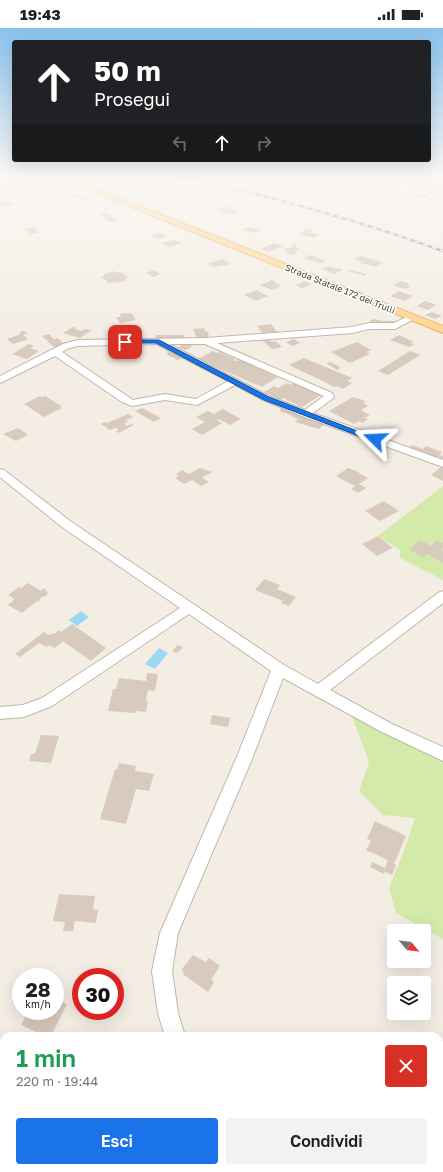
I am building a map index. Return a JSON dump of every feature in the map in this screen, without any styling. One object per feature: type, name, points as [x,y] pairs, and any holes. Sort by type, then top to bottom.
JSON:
[{"type":"main road","name":"Strada Statale 172 dei Trulli","points":[[191,229],[443,330]]},
{"type":"street","points":[[0,380],[66,346],[78,343],[206,341],[352,330],[369,326],[395,326],[412,318]]},
{"type":"street","points":[[157,341],[266,398],[443,464]]},
{"type":"street","points":[[206,341],[329,395],[306,414]]},
{"type":"street","points":[[56,352],[125,400],[132,403],[154,398],[197,402],[235,381]]},
{"type":"street","points":[[0,472],[66,524],[279,669],[388,728],[443,754]]},
{"type":"street","points":[[320,690],[443,596]]},
{"type":"street","points":[[0,713],[24,710],[48,702],[189,608]]},
{"type":"street","points":[[174,1032],[168,1013],[162,971],[169,934],[244,759],[279,669]]},
{"type":"green space","points":[[443,486],[443,580],[400,558],[400,550],[378,536]]},
{"type":"green space","points":[[350,711],[443,752],[443,939],[431,932],[431,924],[416,924],[396,913],[389,888],[415,818],[383,815],[359,791],[369,762]]},
{"type":"water","points":[[81,611],[89,617],[77,626],[69,620]]},
{"type":"water","points":[[159,648],[168,653],[155,669],[145,664]]},
{"type":"building","points":[[25,229],[35,229],[39,233],[31,234]]},
{"type":"building","points":[[244,229],[260,230],[253,233]]},
{"type":"building","points":[[305,229],[308,229],[312,230],[310,232],[319,235],[314,238],[299,234]]},
{"type":"building","points":[[161,233],[168,237],[158,239],[151,236]]},
{"type":"building","points":[[174,240],[181,243],[169,247],[161,243]]},
{"type":"building","points":[[274,243],[283,246],[269,252],[261,249]]},
{"type":"building","points":[[294,244],[298,245],[295,247],[300,249],[295,251],[297,252],[292,255],[285,252],[288,251],[284,249],[293,247],[290,246]]},
{"type":"building","points":[[310,255],[326,261],[320,263],[304,258]]},
{"type":"building","points":[[360,256],[383,262],[376,267],[354,260]]},
{"type":"building","points":[[222,259],[231,264],[214,267],[207,264]]},
{"type":"building","points":[[328,266],[343,270],[334,274],[322,269]]},
{"type":"building","points":[[153,270],[160,274],[153,277],[146,273]]},
{"type":"building","points":[[351,270],[367,274],[364,276],[348,271]]},
{"type":"building","points":[[114,271],[116,273],[120,272],[129,277],[125,278],[127,280],[117,283],[109,283],[101,277]]},
{"type":"building","points":[[272,280],[281,286],[272,290],[260,285]]},
{"type":"building","points":[[305,281],[311,284],[302,288],[295,285]]},
{"type":"building","points":[[401,281],[410,284],[407,286],[411,287],[405,289],[393,285]]},
{"type":"building","points":[[256,290],[268,296],[256,301],[244,295]]},
{"type":"building","points":[[399,291],[413,296],[405,301],[390,296]]},
{"type":"building","points":[[425,301],[436,305],[428,310],[417,306]]},
{"type":"building","points":[[432,312],[442,316],[435,319],[425,315]]},
{"type":"building","points":[[131,313],[136,320],[120,323],[116,317],[121,317],[120,314]]},
{"type":"building","points":[[373,319],[394,321],[395,325],[376,325],[369,322]]},
{"type":"building","points":[[271,324],[277,332],[263,334],[257,326]]},
{"type":"building","points":[[73,327],[81,331],[86,329],[92,330],[80,338],[63,333]]},
{"type":"building","points":[[204,328],[205,331],[208,332],[209,338],[197,339],[193,329]]},
{"type":"building","points":[[24,331],[28,333],[23,335],[28,339],[13,344],[7,339],[21,334],[19,332]]},
{"type":"building","points":[[49,334],[54,339],[58,338],[64,344],[56,349],[42,336]]},
{"type":"building","points":[[156,335],[184,335],[184,339],[156,339]]},
{"type":"building","points":[[399,335],[414,342],[411,343],[414,345],[409,347],[390,340]]},
{"type":"building","points":[[260,338],[267,338],[272,342],[275,341],[282,347],[272,349]]},
{"type":"building","points":[[294,339],[300,343],[292,346],[286,342]]},
{"type":"building","points":[[357,342],[371,350],[366,352],[370,354],[350,363],[331,352]]},
{"type":"building","points":[[29,344],[34,346],[30,348],[39,351],[27,359],[12,354]]},
{"type":"building","points":[[184,344],[189,344],[192,346],[185,350],[178,347]]},
{"type":"building","points":[[213,351],[235,359],[233,360],[240,360],[278,377],[262,387],[198,359]]},
{"type":"building","points":[[410,351],[420,355],[388,375],[378,371]]},
{"type":"building","points":[[169,352],[182,358],[178,360],[166,354]]},
{"type":"building","points":[[304,358],[352,378],[347,381],[352,383],[343,389],[337,386],[335,387],[289,365]]},
{"type":"building","points":[[331,362],[341,368],[337,370],[326,363]]},
{"type":"building","points":[[287,383],[291,385],[294,383],[321,395],[302,407],[283,398],[278,401],[270,397],[273,396],[264,392],[274,386],[278,388]]},
{"type":"building","points":[[40,396],[45,396],[62,408],[44,417],[24,404]]},
{"type":"building","points":[[353,397],[366,401],[363,403],[368,406],[361,410],[370,415],[362,417],[368,419],[362,423],[359,421],[354,424],[329,411]]},
{"type":"building","points":[[284,407],[325,423],[319,429],[295,422],[298,419],[279,411]]},
{"type":"building","points":[[142,408],[161,418],[154,422],[135,411]]},
{"type":"building","points":[[223,409],[241,419],[230,425],[219,419],[216,420],[222,423],[202,435],[192,429],[205,422],[196,417],[208,411],[214,414]]},
{"type":"building","points":[[128,414],[133,417],[126,420],[128,422],[124,424],[127,426],[131,424],[134,425],[119,433],[116,431],[119,429],[116,428],[110,430],[101,424],[105,422],[107,423]]},
{"type":"building","points":[[18,428],[28,435],[16,441],[3,434]]},
{"type":"building","points":[[412,445],[423,449],[426,446],[442,452],[437,458],[441,455],[443,456],[443,461],[408,450]]},
{"type":"building","points":[[441,467],[443,468],[443,481],[431,475]]},
{"type":"building","points":[[200,468],[212,472],[202,478],[209,482],[201,486],[192,480],[184,484],[175,478],[179,476],[176,474],[182,470],[189,474]]},
{"type":"building","points":[[348,468],[368,478],[359,484],[366,488],[358,493],[351,489],[355,486],[336,476]]},
{"type":"building","points":[[384,501],[399,511],[380,521],[365,511]]},
{"type":"building","points":[[378,536],[393,548],[377,556],[362,544]]},
{"type":"building","points":[[420,540],[431,546],[437,540],[443,543],[443,547],[441,549],[443,551],[443,563],[427,554],[423,557],[409,550]]},
{"type":"building","points":[[264,579],[280,585],[277,589],[296,597],[289,606],[281,603],[283,601],[255,590]]},
{"type":"building","points":[[28,583],[41,591],[42,589],[45,589],[48,593],[46,596],[40,598],[39,602],[37,601],[22,613],[8,605],[15,599],[8,595],[19,587],[21,588]]},
{"type":"building","points":[[72,624],[106,648],[91,661],[63,641],[55,648],[50,645],[46,647],[39,643],[20,657],[15,654],[44,632],[49,635],[52,633],[54,634],[59,630],[61,632]]},
{"type":"building","points":[[178,645],[183,647],[177,653],[172,651]]},
{"type":"building","points":[[147,673],[158,674],[155,691],[148,690],[146,712],[136,711],[135,713],[108,711],[113,689],[116,689],[119,678],[146,681]]},
{"type":"building","points":[[212,715],[230,718],[228,727],[210,724]]},
{"type":"building","points":[[41,735],[59,736],[51,763],[29,761],[31,754],[35,754]]},
{"type":"building","points":[[119,763],[136,766],[135,771],[154,774],[149,791],[136,789],[126,824],[100,819],[115,769],[117,770]]},
{"type":"building","points":[[375,821],[406,836],[394,864],[396,865],[392,875],[385,872],[384,874],[370,867],[372,862],[385,868],[388,860],[366,850],[371,841],[367,839]]},
{"type":"building","points":[[59,894],[95,896],[93,909],[98,910],[96,923],[75,921],[73,931],[63,931],[65,922],[53,921]]},
{"type":"building","points":[[193,955],[206,962],[209,958],[220,966],[211,980],[214,982],[208,992],[184,975],[182,969]]},
{"type":"building","points":[[64,1003],[67,1004],[64,1010]]},
{"type":"building","points":[[24,1020],[59,1020],[53,1032],[36,1032],[21,1025]]},
{"type":"railway","points":[[379,229],[443,251]]},
{"type":"route","points":[[125,342],[157,341],[266,398],[375,439]]}]
